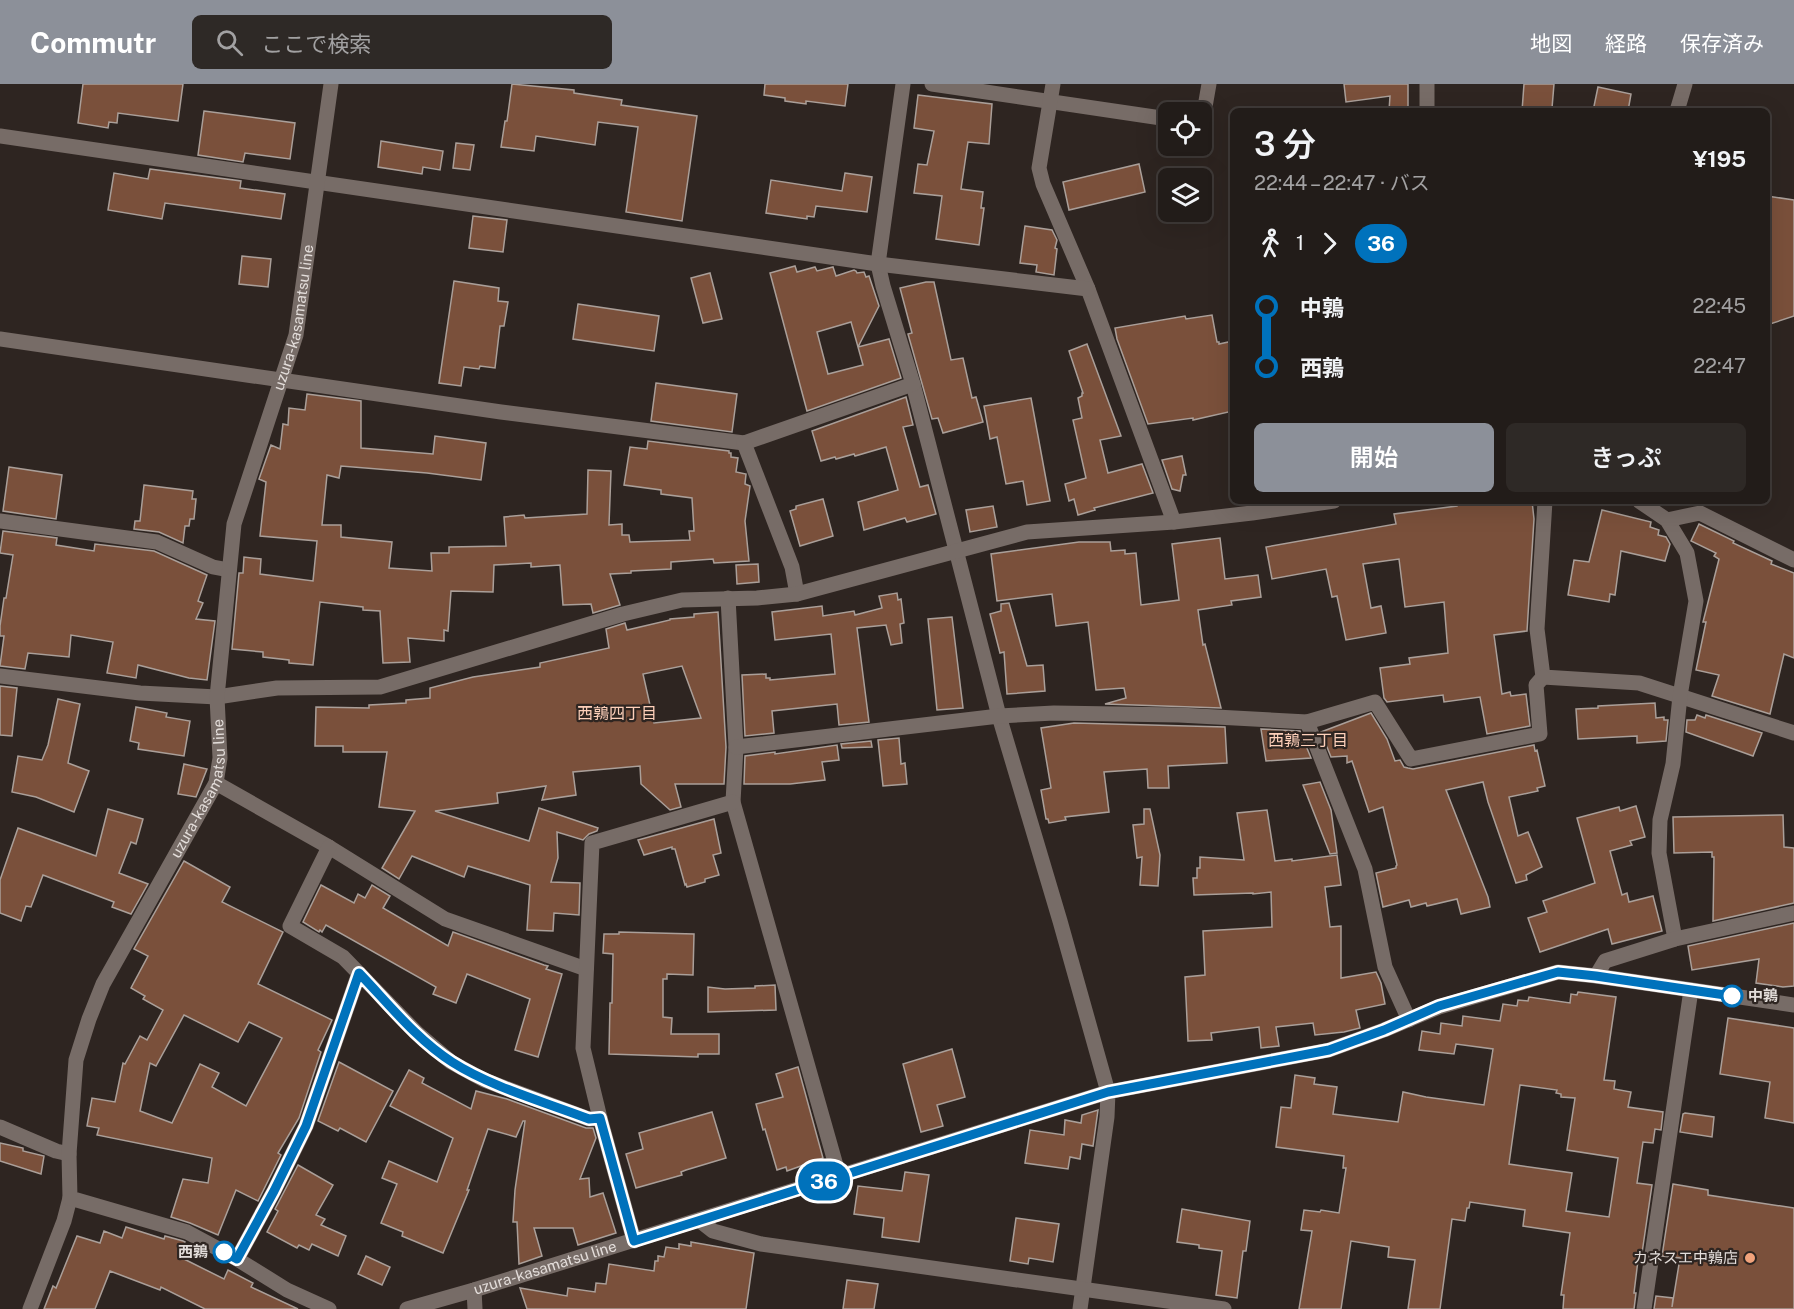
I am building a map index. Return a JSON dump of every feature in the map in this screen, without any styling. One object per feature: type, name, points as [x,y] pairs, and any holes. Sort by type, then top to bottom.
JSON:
[{"type":"street","name":"uzura-kasamatsu line","points":[[30,1309],[64,1221],[70,1198],[69,1154],[76,1060],[89,1019],[103,984],[216,783],[220,758],[217,697],[234,524],[296,335],[331,84]]},
{"type":"street","points":[[903,84],[878,264],[913,384],[999,716],[1108,1092],[1107,1117],[1080,1309]]},
{"type":"street","points":[[932,84],[1158,117]]},
{"type":"street","points":[[1053,84],[1039,168],[1043,184],[1088,288],[1174,522]]},
{"type":"street","points":[[1206,102],[1209,84]]},
{"type":"street","points":[[1427,84],[1427,108]]},
{"type":"street","points":[[1678,108],[1685,84]]},
{"type":"street","points":[[0,136],[878,264],[1088,288]]},
{"type":"street","points":[[0,339],[501,412],[744,443],[913,384]]},
{"type":"street","points":[[744,443],[792,567],[797,594]]},
{"type":"street","points":[[0,676],[140,693],[217,697],[277,688],[380,687],[622,614],[682,600],[757,598],[797,594],[1026,532],[1174,522],[1314,504]]},
{"type":"street","points":[[736,747],[999,716],[1054,713],[1157,714],[1307,722],[1375,702],[1411,759],[1540,734],[1536,685],[1543,676],[1538,629],[1545,504]]},
{"type":"street","points":[[1643,504],[1667,520],[1687,553],[1696,601],[1680,696],[1673,764],[1660,820],[1659,853],[1675,939]]},
{"type":"street","points":[[1667,520],[1700,513],[1794,561]]},
{"type":"street","points":[[0,521],[157,542],[213,567],[229,570]]},
{"type":"street","points":[[728,598],[736,747],[733,802],[839,1176]]},
{"type":"street","points":[[1543,676],[1639,683],[1794,733]]},
{"type":"street","points":[[1307,722],[1365,869],[1385,967],[1409,1020]]},
{"type":"street","points":[[216,783],[329,847],[445,919],[586,969]]},
{"type":"street","points":[[634,1241],[583,1048],[592,843],[733,802]]},
{"type":"street","points":[[329,847],[290,926],[343,957],[417,1033],[451,1062],[484,1080],[589,1119],[600,1118]]},
{"type":"street","points":[[1596,976],[1605,961],[1675,939],[1794,913]]},
{"type":"street","name":"uzura-kasamatsu line","points":[[407,1309],[634,1241],[1108,1092],[1329,1050],[1409,1020],[1439,1006],[1558,972],[1794,1005]]},
{"type":"street","points":[[237,1259],[306,1126],[359,973]]},
{"type":"street","points":[[1644,1309],[1691,990]]},
{"type":"street","points":[[0,1127],[56,1151],[69,1154]]},
{"type":"street","points":[[70,1198],[187,1232],[287,1290],[329,1309]]},
{"type":"street","points":[[699,1220],[713,1231],[761,1244],[1224,1309]]},
{"type":"street","points":[[474,1290],[475,1309]]},
{"type":"building","points":[[83,84],[183,84],[178,121],[118,113],[117,123],[109,122],[108,128],[78,123]]},
{"type":"building","points":[[512,84],[574,90],[574,93],[622,100],[621,105],[697,116],[682,221],[626,212],[638,127],[598,122],[595,145],[536,136],[534,151],[501,147]]},
{"type":"building","points":[[765,84],[848,84],[845,106],[785,101],[785,98],[764,95]]},
{"type":"building","points":[[1344,84],[1408,84],[1408,108],[1389,108],[1390,96],[1346,102]]},
{"type":"building","points":[[1524,84],[1554,84],[1552,108],[1522,108]]},
{"type":"building","points":[[1598,87],[1631,94],[1629,108],[1594,108]]},
{"type":"building","points":[[918,95],[992,104],[989,144],[968,142],[961,189],[983,192],[981,208],[984,208],[979,245],[936,239],[942,196],[914,193],[918,164],[927,165],[934,131],[914,128]]},
{"type":"building","points":[[204,111],[295,123],[290,159],[245,153],[243,162],[198,155]]},
{"type":"building","points":[[381,141],[443,151],[440,170],[423,167],[422,174],[378,167]]},
{"type":"building","points":[[456,143],[474,145],[470,170],[453,168]]},
{"type":"building","points":[[1139,164],[1145,192],[1069,210],[1063,182]]},
{"type":"building","points":[[150,169],[241,181],[240,188],[285,194],[281,219],[165,203],[162,219],[108,210],[114,173],[148,179]]},
{"type":"building","points":[[845,173],[872,177],[867,212],[816,206],[814,217],[807,216],[807,219],[766,213],[771,180],[842,191]]},
{"type":"building","points":[[1770,196],[1794,200],[1794,316],[1770,324]]},
{"type":"building","points":[[473,216],[507,220],[503,252],[469,248]]},
{"type":"building","points":[[1025,226],[1052,230],[1057,240],[1054,275],[1036,272],[1037,265],[1020,263]]},
{"type":"building","points":[[242,256],[271,259],[268,287],[239,284]]},
{"type":"building","points":[[795,266],[797,272],[815,267],[817,271],[833,267],[836,276],[854,270],[857,273],[864,272],[866,277],[869,276],[879,306],[858,347],[889,339],[901,378],[807,411],[770,273]],"holes":[[[851,322],[863,365],[828,374],[817,332]]]},
{"type":"building","points":[[710,273],[722,319],[703,323],[691,278]]},
{"type":"building","points":[[454,281],[499,288],[498,301],[508,302],[504,326],[500,326],[495,368],[464,367],[461,386],[439,383]]},
{"type":"building","points":[[934,282],[951,360],[963,358],[972,398],[976,397],[983,422],[943,433],[938,418],[932,419],[908,334],[912,333],[900,288]]},
{"type":"building","points":[[578,304],[659,316],[654,351],[573,339]]},
{"type":"building","points":[[1212,315],[1217,342],[1219,344],[1230,342],[1230,412],[1193,420],[1193,418],[1148,424],[1115,328],[1185,316],[1186,319]]},
{"type":"building","points":[[1087,344],[1121,436],[1100,440],[1108,473],[1142,464],[1153,493],[1094,508],[1095,510],[1078,515],[1074,499],[1069,501],[1065,484],[1086,478],[1073,420],[1082,418],[1078,398],[1083,393],[1069,351]]},
{"type":"building","points":[[656,383],[737,394],[732,432],[651,421]]},
{"type":"building","points":[[307,394],[361,401],[361,448],[433,454],[435,436],[486,443],[481,480],[341,466],[339,478],[327,475],[322,525],[341,525],[341,537],[392,542],[389,568],[432,571],[431,553],[449,553],[449,547],[506,546],[504,517],[587,514],[588,470],[611,471],[609,525],[622,524],[622,535],[629,535],[630,542],[690,540],[689,531],[694,531],[692,498],[661,494],[661,490],[624,485],[630,447],[647,449],[648,441],[729,451],[731,457],[738,458],[736,472],[746,474],[745,484],[750,486],[745,521],[749,561],[714,563],[713,559],[671,562],[671,569],[610,574],[620,605],[593,613],[591,604],[563,605],[560,565],[531,567],[531,563],[494,565],[493,592],[451,591],[448,631],[444,630],[444,641],[408,638],[410,662],[383,663],[380,611],[320,602],[313,665],[289,663],[289,660],[263,657],[263,652],[232,649],[239,573],[243,573],[244,557],[261,559],[260,574],[313,581],[317,541],[260,536],[266,482],[259,479],[271,445],[280,449],[283,424],[288,425],[289,408],[305,410]]},
{"type":"building","points":[[906,397],[913,425],[903,427],[920,487],[928,485],[936,514],[907,522],[905,518],[864,530],[858,502],[898,490],[886,447],[855,456],[854,454],[821,461],[812,431]]},
{"type":"building","points":[[1031,398],[1050,501],[1027,505],[1023,481],[1006,484],[997,437],[990,439],[984,406]]},
{"type":"building","points":[[1182,456],[1186,475],[1183,475],[1180,491],[1172,489],[1162,460]]},
{"type":"building","points":[[9,467],[62,475],[56,519],[3,511]]},
{"type":"building","points":[[144,485],[193,491],[192,499],[196,499],[194,519],[190,519],[189,526],[185,526],[183,543],[159,532],[134,529],[135,521],[140,521]]},
{"type":"building","points":[[823,499],[833,536],[800,546],[790,511],[796,509],[796,506]]},
{"type":"building","points":[[1457,504],[1532,504],[1534,519],[1527,631],[1494,635],[1502,694],[1510,692],[1511,696],[1526,694],[1530,726],[1487,734],[1480,697],[1444,702],[1443,695],[1387,702],[1384,698],[1380,668],[1410,664],[1409,658],[1448,653],[1444,602],[1405,607],[1399,559],[1363,564],[1371,608],[1381,606],[1386,633],[1346,640],[1337,596],[1332,597],[1326,569],[1272,579],[1266,547],[1396,524],[1394,514],[1457,506]]},
{"type":"building","points":[[993,506],[997,527],[970,532],[966,510]]},
{"type":"building","points":[[1602,510],[1651,522],[1650,527],[1659,530],[1658,535],[1666,537],[1670,544],[1665,561],[1621,551],[1615,595],[1610,594],[1609,602],[1568,595],[1574,560],[1589,562]]},
{"type":"building","points":[[1699,524],[1772,561],[1771,564],[1794,573],[1794,658],[1784,654],[1770,714],[1712,696],[1719,675],[1696,670],[1706,622],[1703,622],[1719,559],[1714,556],[1716,553],[1691,541]]},
{"type":"building","points":[[3,531],[57,538],[56,545],[94,551],[95,544],[154,551],[207,575],[198,601],[203,603],[196,619],[215,621],[207,680],[189,678],[138,665],[136,678],[107,673],[113,642],[71,635],[69,657],[28,653],[25,669],[0,666],[4,636],[0,636],[0,626],[13,555],[0,553]]},
{"type":"building","points":[[1220,538],[1225,579],[1258,575],[1261,597],[1231,601],[1232,605],[1198,610],[1203,645],[1205,644],[1221,708],[1105,704],[1126,698],[1124,688],[1096,690],[1088,622],[1056,626],[1052,594],[997,601],[991,554],[1079,542],[1110,542],[1111,551],[1125,550],[1125,554],[1136,553],[1141,605],[1179,600],[1172,544]]},
{"type":"building","points":[[758,564],[759,582],[737,584],[736,565]]},
{"type":"building","points":[[897,593],[898,600],[901,599],[904,623],[900,624],[902,643],[891,645],[886,625],[857,628],[869,722],[839,725],[837,704],[772,711],[774,733],[745,736],[742,675],[766,674],[766,678],[770,680],[835,674],[831,634],[775,640],[772,612],[822,606],[823,616],[854,611],[855,615],[882,608],[879,596]]},
{"type":"building","points":[[1009,603],[1027,666],[1043,665],[1045,691],[1007,694],[1004,652],[1000,653],[990,614],[1001,611],[1001,604]]},
{"type":"building","points":[[718,612],[726,747],[724,784],[675,784],[681,807],[670,810],[641,784],[640,766],[573,772],[576,795],[542,800],[546,786],[497,793],[498,803],[435,811],[529,841],[539,808],[598,828],[583,840],[557,832],[558,858],[551,882],[580,883],[579,915],[554,913],[553,931],[527,930],[530,885],[468,866],[464,877],[412,856],[399,879],[382,868],[415,811],[379,807],[387,752],[343,752],[343,746],[315,746],[316,707],[369,708],[369,705],[406,703],[406,700],[430,698],[430,688],[473,677],[540,667],[540,663],[609,648],[606,629],[625,623],[627,630],[670,619],[694,617],[694,614]],"holes":[[[682,666],[701,718],[654,723],[643,674]]]},
{"type":"building","points":[[952,617],[963,708],[937,710],[928,619]]},
{"type":"building","points":[[0,686],[17,688],[12,736],[0,735]]},
{"type":"building","points":[[58,699],[80,704],[68,763],[89,771],[74,812],[36,797],[12,792],[18,756],[42,760],[48,745]]},
{"type":"building","points":[[1655,703],[1656,718],[1664,717],[1664,720],[1668,720],[1666,741],[1637,743],[1637,736],[1578,739],[1576,709]]},
{"type":"building","points":[[136,707],[167,713],[166,717],[190,721],[184,756],[138,749],[139,743],[130,741]]},
{"type":"building","points":[[1371,713],[1387,739],[1395,761],[1400,760],[1404,767],[1413,769],[1534,745],[1545,786],[1537,788],[1538,791],[1509,797],[1518,836],[1528,832],[1542,867],[1526,875],[1527,880],[1516,883],[1483,782],[1446,790],[1490,907],[1461,914],[1457,899],[1411,907],[1409,900],[1383,907],[1376,873],[1396,868],[1397,865],[1383,807],[1369,812],[1352,761],[1347,763],[1347,756],[1331,757],[1321,732]]},
{"type":"building","points":[[1697,715],[1705,718],[1706,715],[1762,733],[1753,756],[1686,732],[1687,720],[1695,720]]},
{"type":"building","points":[[1074,723],[1225,727],[1227,763],[1168,766],[1169,788],[1148,788],[1147,769],[1104,772],[1109,812],[1065,817],[1066,820],[1049,823],[1046,819],[1041,790],[1051,788],[1041,728]]},
{"type":"building","points":[[1261,729],[1300,731],[1311,758],[1266,761]]},
{"type":"building","points":[[899,738],[901,764],[905,763],[907,784],[883,786],[878,740]]},
{"type":"building","points":[[871,741],[872,747],[842,748],[841,744]]},
{"type":"building","points":[[837,745],[839,760],[822,762],[825,780],[790,784],[744,784],[745,756]]},
{"type":"building","points":[[184,764],[207,769],[196,797],[178,794]]},
{"type":"building","points":[[1320,782],[1331,810],[1337,853],[1330,854],[1303,785]]},
{"type":"building","points":[[1636,806],[1645,837],[1630,841],[1632,845],[1610,851],[1622,895],[1627,893],[1629,902],[1653,896],[1662,931],[1612,944],[1608,929],[1540,952],[1528,918],[1547,912],[1543,901],[1595,883],[1577,818],[1619,807],[1620,811]]},
{"type":"building","points":[[108,809],[143,819],[136,844],[131,842],[119,873],[148,884],[131,914],[112,907],[114,902],[43,875],[31,907],[26,906],[21,921],[0,913],[0,880],[18,828],[96,856]]},
{"type":"building","points":[[1144,809],[1150,809],[1160,855],[1158,886],[1140,885],[1142,857],[1137,858],[1133,825],[1144,824]]},
{"type":"building","points":[[1267,810],[1275,861],[1337,855],[1341,885],[1325,887],[1330,927],[1341,926],[1341,978],[1376,972],[1381,983],[1385,1004],[1356,1010],[1360,1028],[1344,1032],[1315,1035],[1313,1023],[1276,1027],[1279,1046],[1261,1048],[1259,1027],[1211,1033],[1212,1040],[1188,1041],[1185,977],[1205,975],[1203,931],[1272,927],[1271,892],[1194,895],[1193,878],[1197,878],[1200,857],[1244,860],[1237,813]]},
{"type":"building","points":[[1783,815],[1784,847],[1794,848],[1794,903],[1713,921],[1714,857],[1712,857],[1712,852],[1674,853],[1673,817]]},
{"type":"building","points":[[714,819],[721,853],[713,855],[719,875],[687,887],[675,849],[672,847],[644,855],[638,840]]},
{"type":"building","points":[[184,861],[230,887],[222,902],[283,932],[258,984],[332,1020],[318,1050],[321,1052],[299,1118],[278,1153],[281,1155],[258,1201],[236,1190],[218,1235],[171,1217],[183,1179],[208,1183],[212,1158],[97,1135],[99,1128],[87,1126],[92,1098],[115,1102],[123,1063],[125,1064],[140,1036],[147,1040],[163,1010],[143,999],[145,996],[131,988],[148,956],[134,949]],"holes":[[[184,1015],[238,1042],[249,1022],[282,1038],[246,1106],[212,1087],[219,1073],[200,1064],[172,1123],[140,1111],[150,1063],[156,1066]]]},
{"type":"building","points":[[321,885],[354,903],[358,894],[365,898],[372,885],[390,896],[383,908],[448,946],[453,932],[548,966],[546,969],[562,974],[538,1057],[515,1050],[530,999],[467,974],[456,1003],[433,994],[436,987],[326,925],[322,932],[320,930],[319,932],[303,922]]},
{"type":"building","points":[[1794,923],[1794,986],[1783,987],[1756,983],[1759,959],[1692,970],[1688,946]]},
{"type":"building","points":[[619,932],[694,934],[693,975],[667,974],[667,979],[663,979],[663,1017],[672,1018],[671,1034],[719,1034],[719,1054],[698,1054],[698,1057],[609,1054],[613,954],[603,953],[604,934],[619,934]]},
{"type":"building","points":[[775,985],[776,1010],[708,1012],[708,987],[725,989]]},
{"type":"building","points":[[1578,992],[1616,997],[1604,1080],[1615,1081],[1614,1089],[1631,1092],[1628,1107],[1663,1112],[1661,1130],[1655,1129],[1653,1143],[1643,1142],[1637,1183],[1652,1185],[1642,1253],[1639,1252],[1634,1309],[1563,1309],[1564,1295],[1561,1295],[1570,1233],[1523,1226],[1525,1210],[1470,1202],[1465,1221],[1452,1219],[1440,1309],[1408,1309],[1415,1260],[1388,1257],[1389,1247],[1351,1241],[1341,1309],[1299,1309],[1312,1231],[1301,1230],[1304,1210],[1339,1213],[1346,1168],[1343,1168],[1344,1156],[1276,1147],[1281,1107],[1291,1108],[1295,1075],[1315,1078],[1314,1084],[1337,1087],[1333,1114],[1398,1122],[1403,1092],[1484,1105],[1493,1049],[1456,1044],[1454,1054],[1419,1050],[1422,1031],[1440,1034],[1441,1023],[1462,1026],[1463,1016],[1500,1021],[1503,1004],[1517,1006],[1518,1000],[1528,1001],[1529,997],[1570,1003],[1571,994],[1577,995]],"holes":[[[1520,1085],[1557,1090],[1556,1093],[1561,1094],[1561,1097],[1575,1098],[1567,1150],[1618,1158],[1609,1217],[1566,1211],[1572,1173],[1509,1164]]]},
{"type":"building","points":[[1728,1018],[1794,1028],[1794,1123],[1765,1118],[1770,1082],[1720,1074]]},
{"type":"building","points":[[952,1049],[965,1097],[937,1105],[943,1126],[921,1132],[903,1064]]},
{"type":"building","points":[[339,1062],[393,1091],[366,1142],[340,1128],[338,1131],[318,1121]]},
{"type":"building","points":[[798,1067],[823,1158],[787,1171],[786,1167],[777,1170],[756,1104],[783,1097],[776,1074]]},
{"type":"building","points":[[409,1070],[424,1078],[422,1083],[471,1109],[476,1091],[507,1099],[586,1128],[593,1128],[596,1138],[580,1179],[589,1178],[590,1197],[603,1193],[616,1233],[578,1245],[573,1228],[534,1228],[542,1256],[519,1264],[517,1222],[513,1222],[525,1121],[516,1137],[488,1129],[467,1190],[469,1190],[443,1253],[402,1236],[403,1232],[381,1223],[397,1184],[382,1178],[389,1161],[437,1182],[453,1138],[390,1106]]},
{"type":"building","points":[[1098,1110],[1093,1146],[1082,1144],[1080,1159],[1070,1157],[1068,1169],[1025,1163],[1030,1130],[1064,1135],[1065,1120],[1081,1123],[1082,1115]]},
{"type":"building","points":[[712,1112],[726,1158],[686,1170],[681,1172],[682,1175],[636,1188],[626,1154],[643,1149],[639,1133]]},
{"type":"building","points":[[1685,1113],[1714,1117],[1712,1137],[1680,1132]]},
{"type":"building","points":[[0,1143],[44,1156],[41,1174],[0,1161]]},
{"type":"building","points":[[298,1165],[333,1185],[316,1215],[325,1219],[321,1225],[346,1236],[338,1256],[312,1244],[309,1250],[299,1245],[297,1248],[267,1232],[278,1211],[275,1209]]},
{"type":"building","points":[[905,1172],[929,1175],[919,1242],[882,1237],[884,1218],[854,1214],[858,1186],[902,1191]]},
{"type":"building","name":"カネスエ中鶉店","points":[[1673,1184],[1708,1190],[1708,1195],[1794,1208],[1794,1309],[1654,1309],[1656,1296],[1673,1298],[1672,1307],[1680,1258],[1662,1256]]},
{"type":"building","points":[[1182,1209],[1250,1221],[1246,1251],[1243,1251],[1237,1298],[1216,1295],[1222,1251],[1177,1242]]},
{"type":"building","points":[[1016,1218],[1059,1224],[1053,1262],[1029,1258],[1028,1264],[1010,1261]]},
{"type":"building","points":[[126,1227],[164,1239],[165,1236],[183,1241],[185,1242],[180,1257],[224,1279],[228,1270],[253,1283],[251,1287],[298,1309],[205,1309],[161,1287],[160,1290],[110,1271],[95,1309],[44,1309],[53,1286],[56,1288],[77,1236],[100,1243],[104,1231],[122,1238]]},
{"type":"building","points":[[691,1242],[754,1253],[746,1309],[527,1309],[520,1288],[567,1296],[568,1288],[595,1292],[596,1283],[606,1284],[609,1264],[654,1271],[655,1261],[658,1261],[658,1256],[664,1257],[666,1247],[679,1249],[679,1244],[691,1246]]},
{"type":"building","points":[[366,1256],[390,1267],[382,1285],[358,1274]]},
{"type":"building","points":[[847,1280],[878,1284],[874,1309],[843,1309]]},
{"type":"bus line","name":"36","points":[[224,1252],[237,1259],[306,1126],[359,973],[417,1033],[451,1062],[484,1080],[589,1119],[600,1118],[634,1241],[1108,1092],[1329,1050],[1384,1030],[1439,1006],[1558,972],[1732,996]]},
{"type":"place","name":"中鶉","points":[[1732,996]]},
{"type":"place","name":"西鶉","points":[[224,1252]]},
{"type":"place","name":"カネスエ中鶉店","points":[[1750,1258]]},
{"type":"district","name":"西鶉四丁目","points":[[617,713]]},
{"type":"district","name":"西鶉三丁目","points":[[1308,740]]}]
